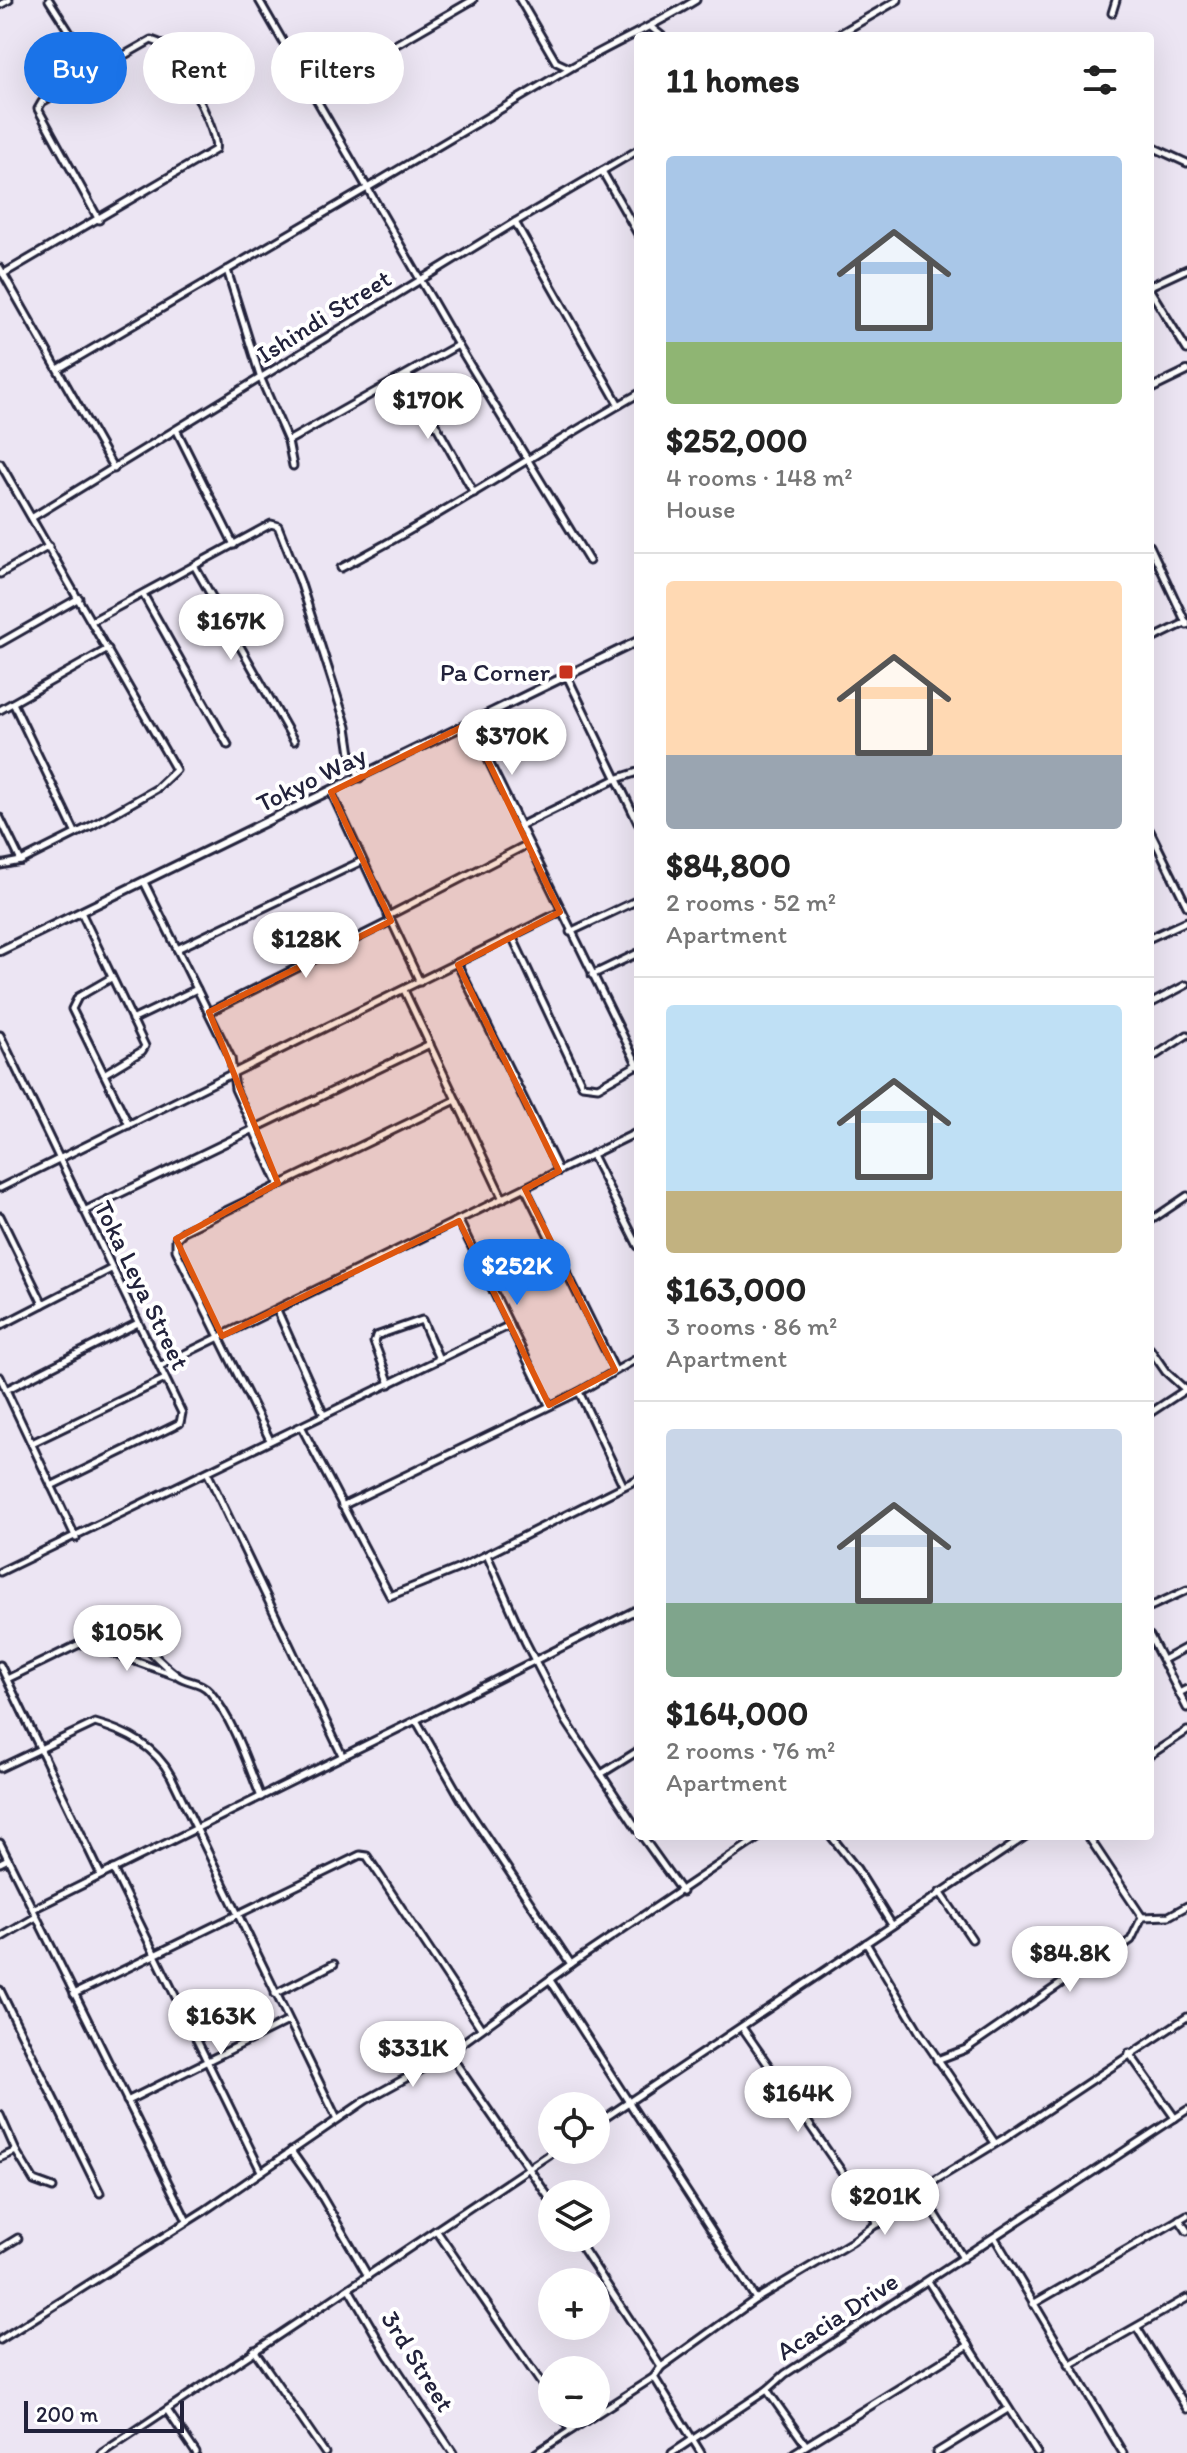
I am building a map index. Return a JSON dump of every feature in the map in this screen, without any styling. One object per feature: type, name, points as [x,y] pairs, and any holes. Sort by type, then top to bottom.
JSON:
[{"type":"street","points":[[0,5],[9,0]]},
{"type":"street","points":[[49,0],[69,32]]},
{"type":"street","points":[[259,0],[277,32]]},
{"type":"street","points":[[404,40],[473,0]]},
{"type":"street","points":[[520,0],[556,62],[570,68]]},
{"type":"street","points":[[642,32],[696,0]]},
{"type":"street","points":[[843,32],[898,0]]},
{"type":"street","points":[[1112,13],[1116,0]]},
{"type":"street","points":[[652,27],[658,32]]},
{"type":"street","points":[[58,369],[570,68],[634,36]]},
{"type":"street","points":[[114,469],[2,271],[99,220],[213,153],[217,141],[176,60],[160,43],[148,40],[127,52]]},
{"type":"street","points":[[41,104],[38,109],[99,220]]},
{"type":"street","points":[[318,104],[458,345],[589,561]]},
{"type":"street","points":[[1154,148],[1187,163]]},
{"type":"street","name":"Ishindi Street","points":[[33,517],[634,152]]},
{"type":"street","points":[[602,171],[634,227]]},
{"type":"street","points":[[515,222],[619,405]]},
{"type":"street","points":[[1154,286],[1187,269]]},
{"type":"street","points":[[227,270],[261,379],[288,441],[293,466]]},
{"type":"street","points":[[1154,295],[1187,350]]},
{"type":"street","points":[[288,441],[458,345]]},
{"type":"street","points":[[1154,387],[1187,371]]},
{"type":"street","points":[[408,375],[474,493]]},
{"type":"street","points":[[341,568],[474,493],[528,457],[634,396]]},
{"type":"street","points":[[177,431],[234,545]]},
{"type":"street","points":[[0,865],[21,861],[156,789],[176,770],[1,466]]},
{"type":"street","points":[[92,621],[271,524],[282,529],[347,727],[352,761],[360,778]]},
{"type":"street","points":[[0,574],[49,546]]},
{"type":"street","points":[[1154,554],[1187,623],[1154,638]]},
{"type":"street","points":[[195,567],[294,741]]},
{"type":"street","points":[[143,594],[228,745]]},
{"type":"street","points":[[0,643],[79,598]]},
{"type":"street","name":"Tokyo Way","points":[[0,951],[634,643]]},
{"type":"street","points":[[0,710],[108,649]]},
{"type":"street","points":[[567,676],[634,815]]},
{"type":"street","points":[[13,703],[75,832]]},
{"type":"street","points":[[470,723],[560,912],[634,1057]]},
{"type":"street","points":[[520,826],[634,773]]},
{"type":"street","points":[[331,792],[420,982]]},
{"type":"street","points":[[0,818],[21,861]]},
{"type":"street","points":[[1154,839],[1187,906]]},
{"type":"street","points":[[209,1012],[528,844]]},
{"type":"street","points":[[177,949],[362,861]]},
{"type":"street","points":[[144,882],[231,1058],[235,1089],[278,1183]]},
{"type":"street","points":[[570,932],[634,902]]},
{"type":"street","points":[[81,912],[145,1048],[104,1074]]},
{"type":"street","points":[[0,1188],[233,1076],[560,912]]},
{"type":"street","points":[[1154,936],[1187,921]]},
{"type":"street","points":[[512,936],[582,1085],[598,1087],[634,1067]]},
{"type":"street","points":[[592,975],[634,955]]},
{"type":"street","points":[[458,965],[559,1171]]},
{"type":"street","points":[[111,978],[78,997],[72,1006],[129,1125]]},
{"type":"street","points":[[1154,1002],[1186,985]]},
{"type":"street","points":[[132,1020],[197,989]]},
{"type":"street","points":[[404,990],[503,1199]]},
{"type":"street","name":"Toka Leya Street","points":[[0,1035],[182,1413],[180,1423],[51,1486]]},
{"type":"street","points":[[1154,1056],[1187,1035]]},
{"type":"street","points":[[84,1211],[430,1044]]},
{"type":"street","points":[[270,1440],[222,1336],[176,1250],[176,1239],[184,1231],[278,1183],[456,1100]]},
{"type":"street","points":[[160,1366],[634,1134]]},
{"type":"street","points":[[592,1155],[634,1238]]},
{"type":"street","points":[[525,1188],[615,1370]]},
{"type":"street","points":[[1154,1218],[1187,1196]]},
{"type":"street","points":[[0,1216],[43,1304]]},
{"type":"street","points":[[459,1221],[549,1405]]},
{"type":"street","points":[[0,1326],[111,1269]]},
{"type":"street","points":[[277,1310],[324,1415]]},
{"type":"street","points":[[390,1384],[374,1342],[376,1336],[422,1320],[439,1359]]},
{"type":"street","points":[[6,1390],[138,1323]]},
{"type":"street","points":[[0,1572],[76,1538],[270,1440],[302,1428],[510,1325]]},
{"type":"street","points":[[1154,1355],[1166,1372],[1186,1390],[1154,1410]]},
{"type":"street","points":[[342,1506],[579,1392],[634,1360]]},
{"type":"street","points":[[0,1377],[76,1538]]},
{"type":"street","points":[[32,1443],[165,1379]]},
{"type":"street","points":[[579,1392],[623,1485]]},
{"type":"street","points":[[302,1428],[390,1596],[487,1555],[634,1481]]},
{"type":"street","points":[[208,1474],[342,1755]]},
{"type":"street","points":[[487,1555],[566,1721],[634,1824]]},
{"type":"street","points":[[1154,1605],[1187,1590]]},
{"type":"street","points":[[33,1909],[196,1831],[634,1611]]},
{"type":"street","points":[[7,1679],[116,1630],[157,1655],[179,1677]]},
{"type":"street","points":[[84,1643],[198,1683],[211,1693],[235,1736],[261,1797]]},
{"type":"street","points":[[1154,1643],[1187,1708]]},
{"type":"street","points":[[1163,1660],[1187,1647]]},
{"type":"street","points":[[0,1665],[101,1875]]},
{"type":"street","points":[[1179,1693],[1187,1689]]},
{"type":"street","points":[[416,1720],[463,1802],[571,1964]]},
{"type":"street","points":[[0,1768],[95,1723],[151,1748],[163,1762],[337,2119]]},
{"type":"street","points":[[1154,1752],[1187,1731]]},
{"type":"street","points":[[601,1774],[634,1753]]},
{"type":"street","points":[[645,1840],[682,1892]]},
{"type":"street","points":[[0,2340],[187,2221],[337,2119],[448,2052],[571,1964],[755,1840]]},
{"type":"street","points":[[834,1840],[857,1869],[892,1925]]},
{"type":"street","points":[[610,2115],[1020,1840]]},
{"type":"street","points":[[1091,1840],[1142,1917]]},
{"type":"street","points":[[0,1843],[187,2221]]},
{"type":"street","points":[[74,1994],[360,1855],[367,1856],[481,2028]]},
{"type":"street","points":[[0,1863],[8,1859]]},
{"type":"street","points":[[113,1869],[261,2171]]},
{"type":"street","points":[[940,1892],[972,1939]]},
{"type":"street","points":[[1142,1917],[1169,1916],[1187,1906]]},
{"type":"street","points":[[0,1938],[36,1917]]},
{"type":"street","points":[[937,2060],[966,2049],[1123,1945],[1135,1934],[1142,1917]]},
{"type":"street","points":[[866,1943],[937,2060],[995,2143]]},
{"type":"street","points":[[275,1994],[334,1964]]},
{"type":"street","points":[[550,1980],[756,2299]]},
{"type":"street","points":[[0,1990],[100,2193]]},
{"type":"street","points":[[536,2453],[654,2377],[661,2367],[756,2299],[878,2224],[921,2191],[1187,2017]]},
{"type":"street","points":[[127,2101],[288,2021]]},
{"type":"street","points":[[742,2027],[878,2224]]},
{"type":"street","points":[[448,2052],[538,2181]]},
{"type":"street","points":[[1129,2053],[1175,2118]]},
{"type":"street","name":"Acacia Drive","points":[[672,2453],[767,2390],[785,2374],[1187,2110]]},
{"type":"street","points":[[0,2115],[34,2181],[53,2188]]},
{"type":"street","points":[[0,2158],[16,2151]]},
{"type":"street","points":[[291,2151],[315,2185],[368,2276]]},
{"type":"street","points":[[102,2453],[538,2162]]},
{"type":"street","points":[[921,2191],[963,2258]]},
{"type":"street","points":[[1033,2304],[1187,2215]]},
{"type":"street","points":[[1179,2219],[1187,2231]]},
{"type":"street","points":[[436,2230],[538,2379]]},
{"type":"street","points":[[0,2249],[18,2238]]},
{"type":"street","points":[[995,2238],[1123,2453]]},
{"type":"street","points":[[585,2252],[661,2367]]},
{"type":"street","points":[[928,2281],[1037,2453]]},
{"type":"street","name":"3rd Street","points":[[349,2289],[387,2354],[453,2453]]},
{"type":"street","points":[[1069,2365],[1187,2298]]},
{"type":"street","points":[[1137,2328],[1187,2409]]},
{"type":"street","points":[[794,2453],[925,2375],[969,2345]]},
{"type":"street","points":[[254,2350],[325,2453]]},
{"type":"street","points":[[654,2377],[701,2453]]},
{"type":"street","points":[[767,2390],[806,2445]]},
{"type":"street","points":[[936,2453],[1007,2409]]},
{"type":"street","points":[[167,2410],[196,2453]]},
{"type":"highlighted area","points":[[470,723],[560,912],[458,965],[559,1171],[525,1189],[615,1370],[549,1405],[459,1221],[222,1336],[176,1239],[278,1183],[209,1012],[391,921],[331,792]]},
{"type":"place","name":"Pa Corner","points":[[566,672]]}]
